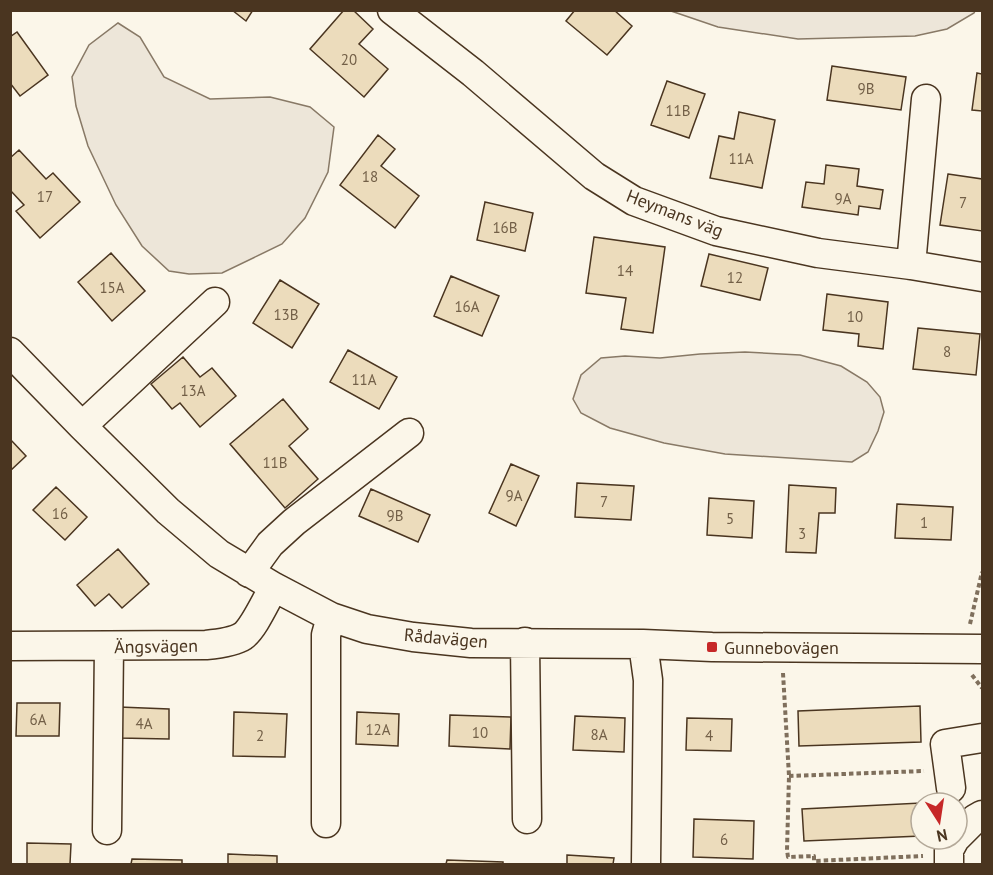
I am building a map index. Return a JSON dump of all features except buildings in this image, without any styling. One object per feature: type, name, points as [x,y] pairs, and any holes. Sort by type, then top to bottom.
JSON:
[{"type":"street","name":"Heymans väg","points":[[392,10],[473,73],[594,176],[634,201],[716,231],[819,253],[982,277]]},
{"type":"street","points":[[911,265],[926,99]]},
{"type":"street","points":[[82,426],[215,302]]},
{"type":"street","name":"Rådavägen","points":[[10,352],[168,511],[219,554],[273,587],[331,618],[367,629],[471,643],[525,642],[712,647],[979,639]]},
{"type":"street","points":[[249,573],[270,544],[294,522],[408,433]]},
{"type":"street","name":"Ängsvägen","points":[[10,646],[206,645],[225,642],[243,636],[255,621],[273,587]]},
{"type":"street","points":[[326,823],[326,635],[331,618]]},
{"type":"street","points":[[525,642],[527,819]]},
{"type":"street","points":[[643,644],[648,680],[646,864]]},
{"type":"street","points":[[107,830],[108,646]]},
{"type":"street","points":[[950,778],[945,744],[982,738]]},
{"type":"street","points":[[969,827],[975,819],[982,815]]},
{"type":"path","points":[[979,639],[969,629],[982,572]]},
{"type":"path","points":[[783,669],[789,776],[788,857],[814,856],[814,861],[930,851]]},
{"type":"path","points":[[789,776],[931,771],[950,778]]},
{"type":"shaded area","points":[[671,11],[975,11],[947,29],[915,36],[798,39],[718,27]]},
{"type":"shaded area","points":[[118,23],[140,37],[164,77],[210,99],[270,97],[310,107],[334,127],[328,172],[305,218],[282,244],[222,273],[189,274],[169,271],[142,246],[116,205],[88,146],[76,106],[72,77],[89,45]]},
{"type":"shaded area","points":[[745,352],[800,355],[841,366],[867,382],[880,397],[884,412],[868,452],[852,462],[725,454],[664,443],[610,428],[581,413],[573,399],[581,375],[601,358],[625,356],[660,358]]},
{"type":"place","name":"Gunnebovägen","points":[[712,647]]}]
